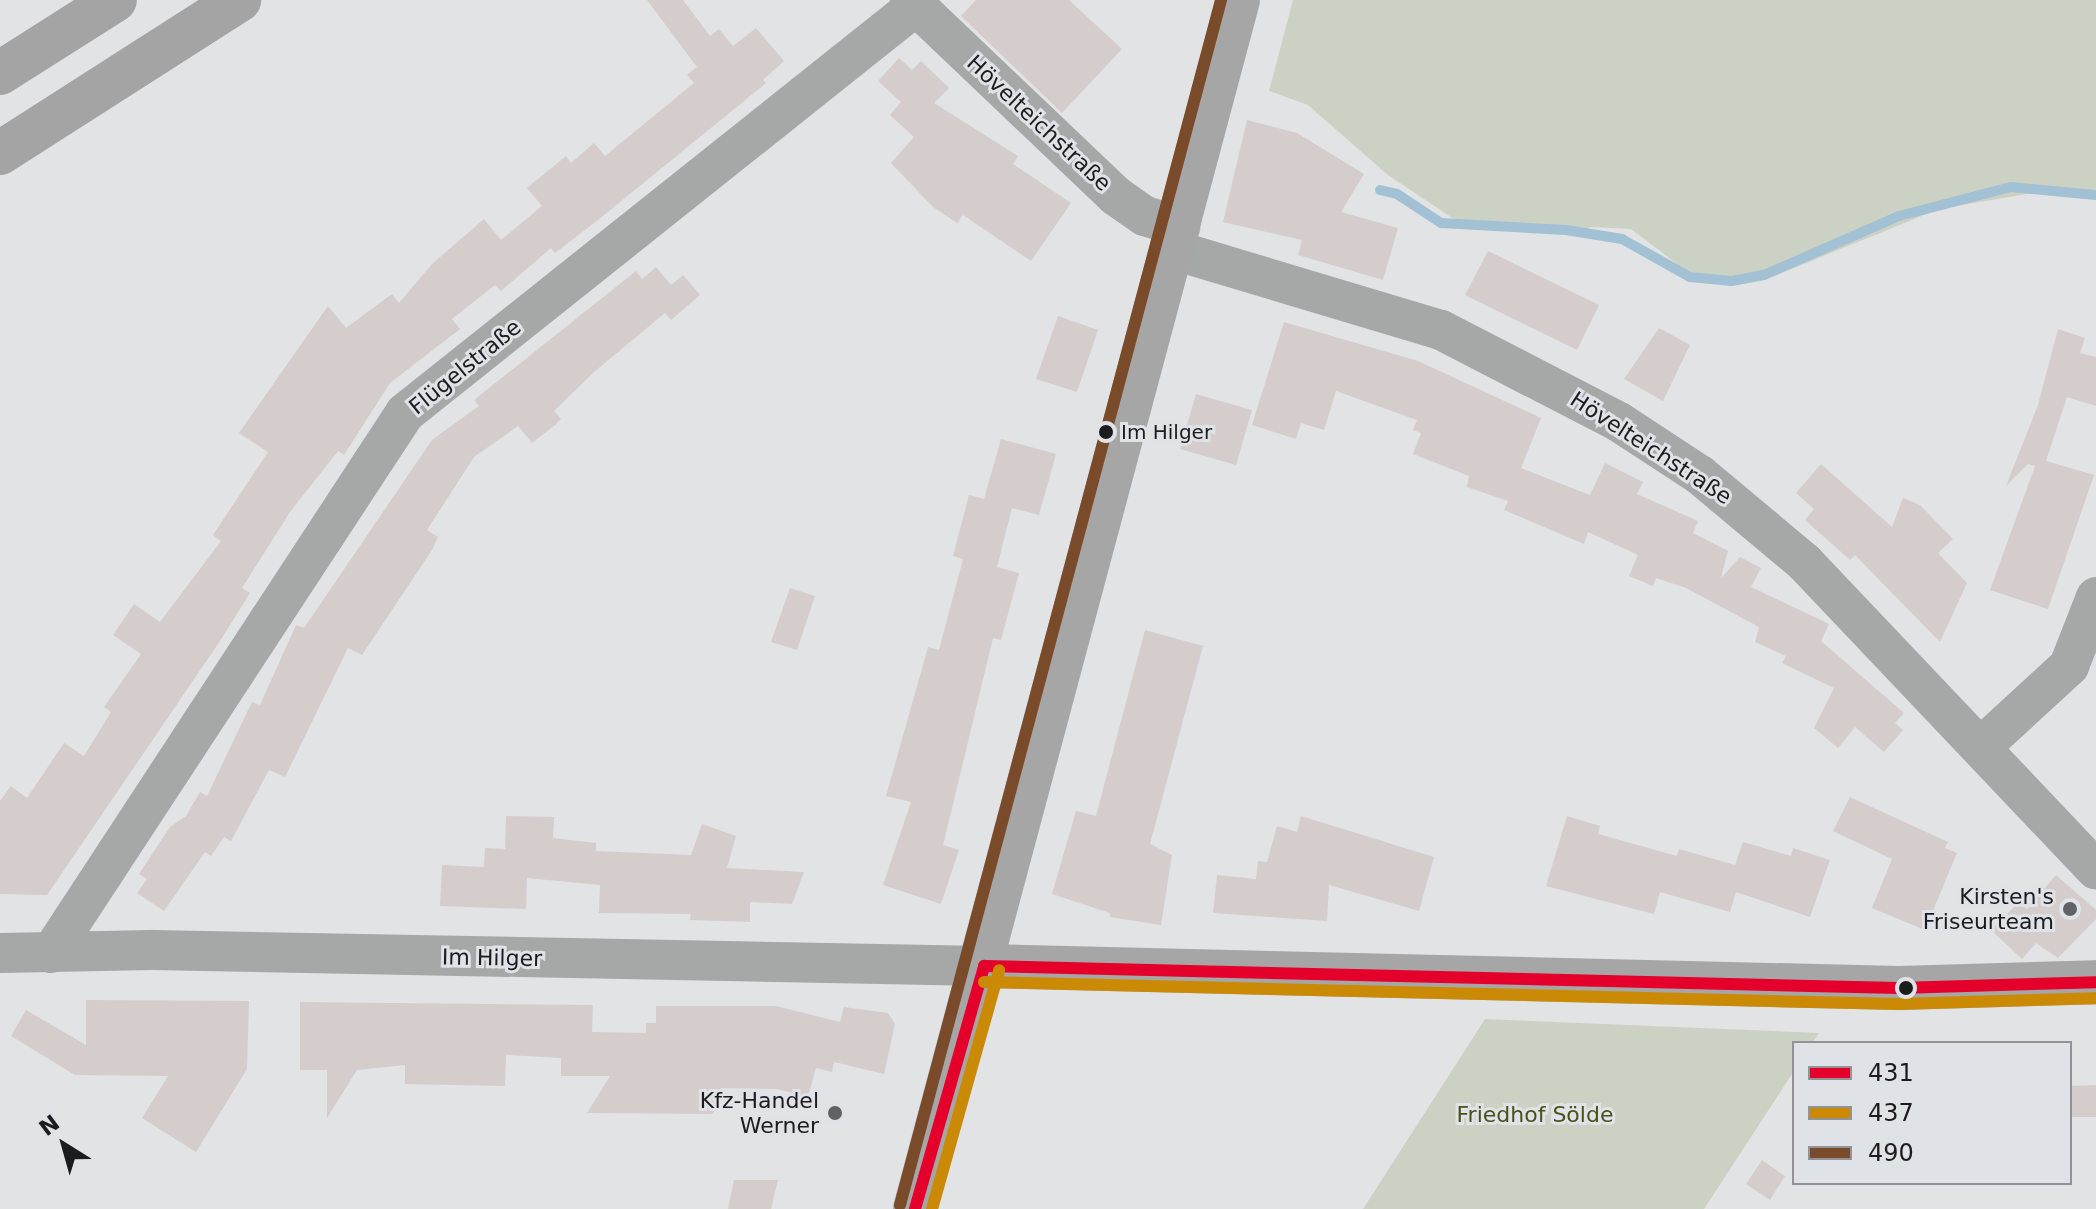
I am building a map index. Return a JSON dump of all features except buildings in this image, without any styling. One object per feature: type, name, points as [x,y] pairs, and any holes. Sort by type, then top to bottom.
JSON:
[{"type":"highway","points":[[0,73],[115,0]]},
{"type":"highway","points":[[0,153],[239,0]]},
{"type":"main road","points":[[915,1209],[984,966],[1238,0]]},
{"type":"main road","points":[[984,966],[1899,988],[2096,982]]},
{"type":"street","name":"Hövelteichstraße","points":[[913,3],[1116,196],[1177,238],[1441,330],[1619,422],[1700,475],[1804,562],[2096,870]]},
{"type":"street","name":"Flügelstraße","points":[[51,953],[405,413],[913,3]]},
{"type":"street","points":[[1981,747],[2069,666],[2096,597]]},
{"type":"street","name":"Im Hilger","points":[[0,953],[152,950],[984,966]]},
{"type":"green space","points":[[1293,0],[2096,0],[2096,190],[2045,191],[1939,209],[1762,281],[1730,286],[1693,276],[1631,229],[1591,227],[1572,235],[1460,223],[1388,175],[1308,105],[1269,91]]},
{"type":"green space","name":"Friedhof Sölde","points":[[1485,1019],[1819,1033],[1813,1041],[1792,1041],[1792,1074],[1704,1209],[1363,1209]]},
{"type":"waterway","points":[[1380,190],[1397,194],[1441,223],[1566,230],[1622,239],[1690,277],[1732,281],[1764,275],[1899,216],[2011,187],[2096,195]]},
{"type":"transit line","name":"490","points":[[900,1205],[1221,0]]},
{"type":"transit line","name":"431","points":[[984,966],[1899,988],[2096,982]]},
{"type":"transit line","name":"431","points":[[915,1209],[984,966]]},
{"type":"transit line","name":"437","points":[[932,1209],[999,970]]},
{"type":"transit line","name":"437","points":[[984,982],[1899,1004],[2096,998]]},
{"type":"place","name":"Im Hilger","points":[[1106,432]]},
{"type":"place","name":"Kirsten's Friseurteam","points":[[2070,909]]},
{"type":"place","name":"Kfz-Handel Werner","points":[[835,1113]]}]
